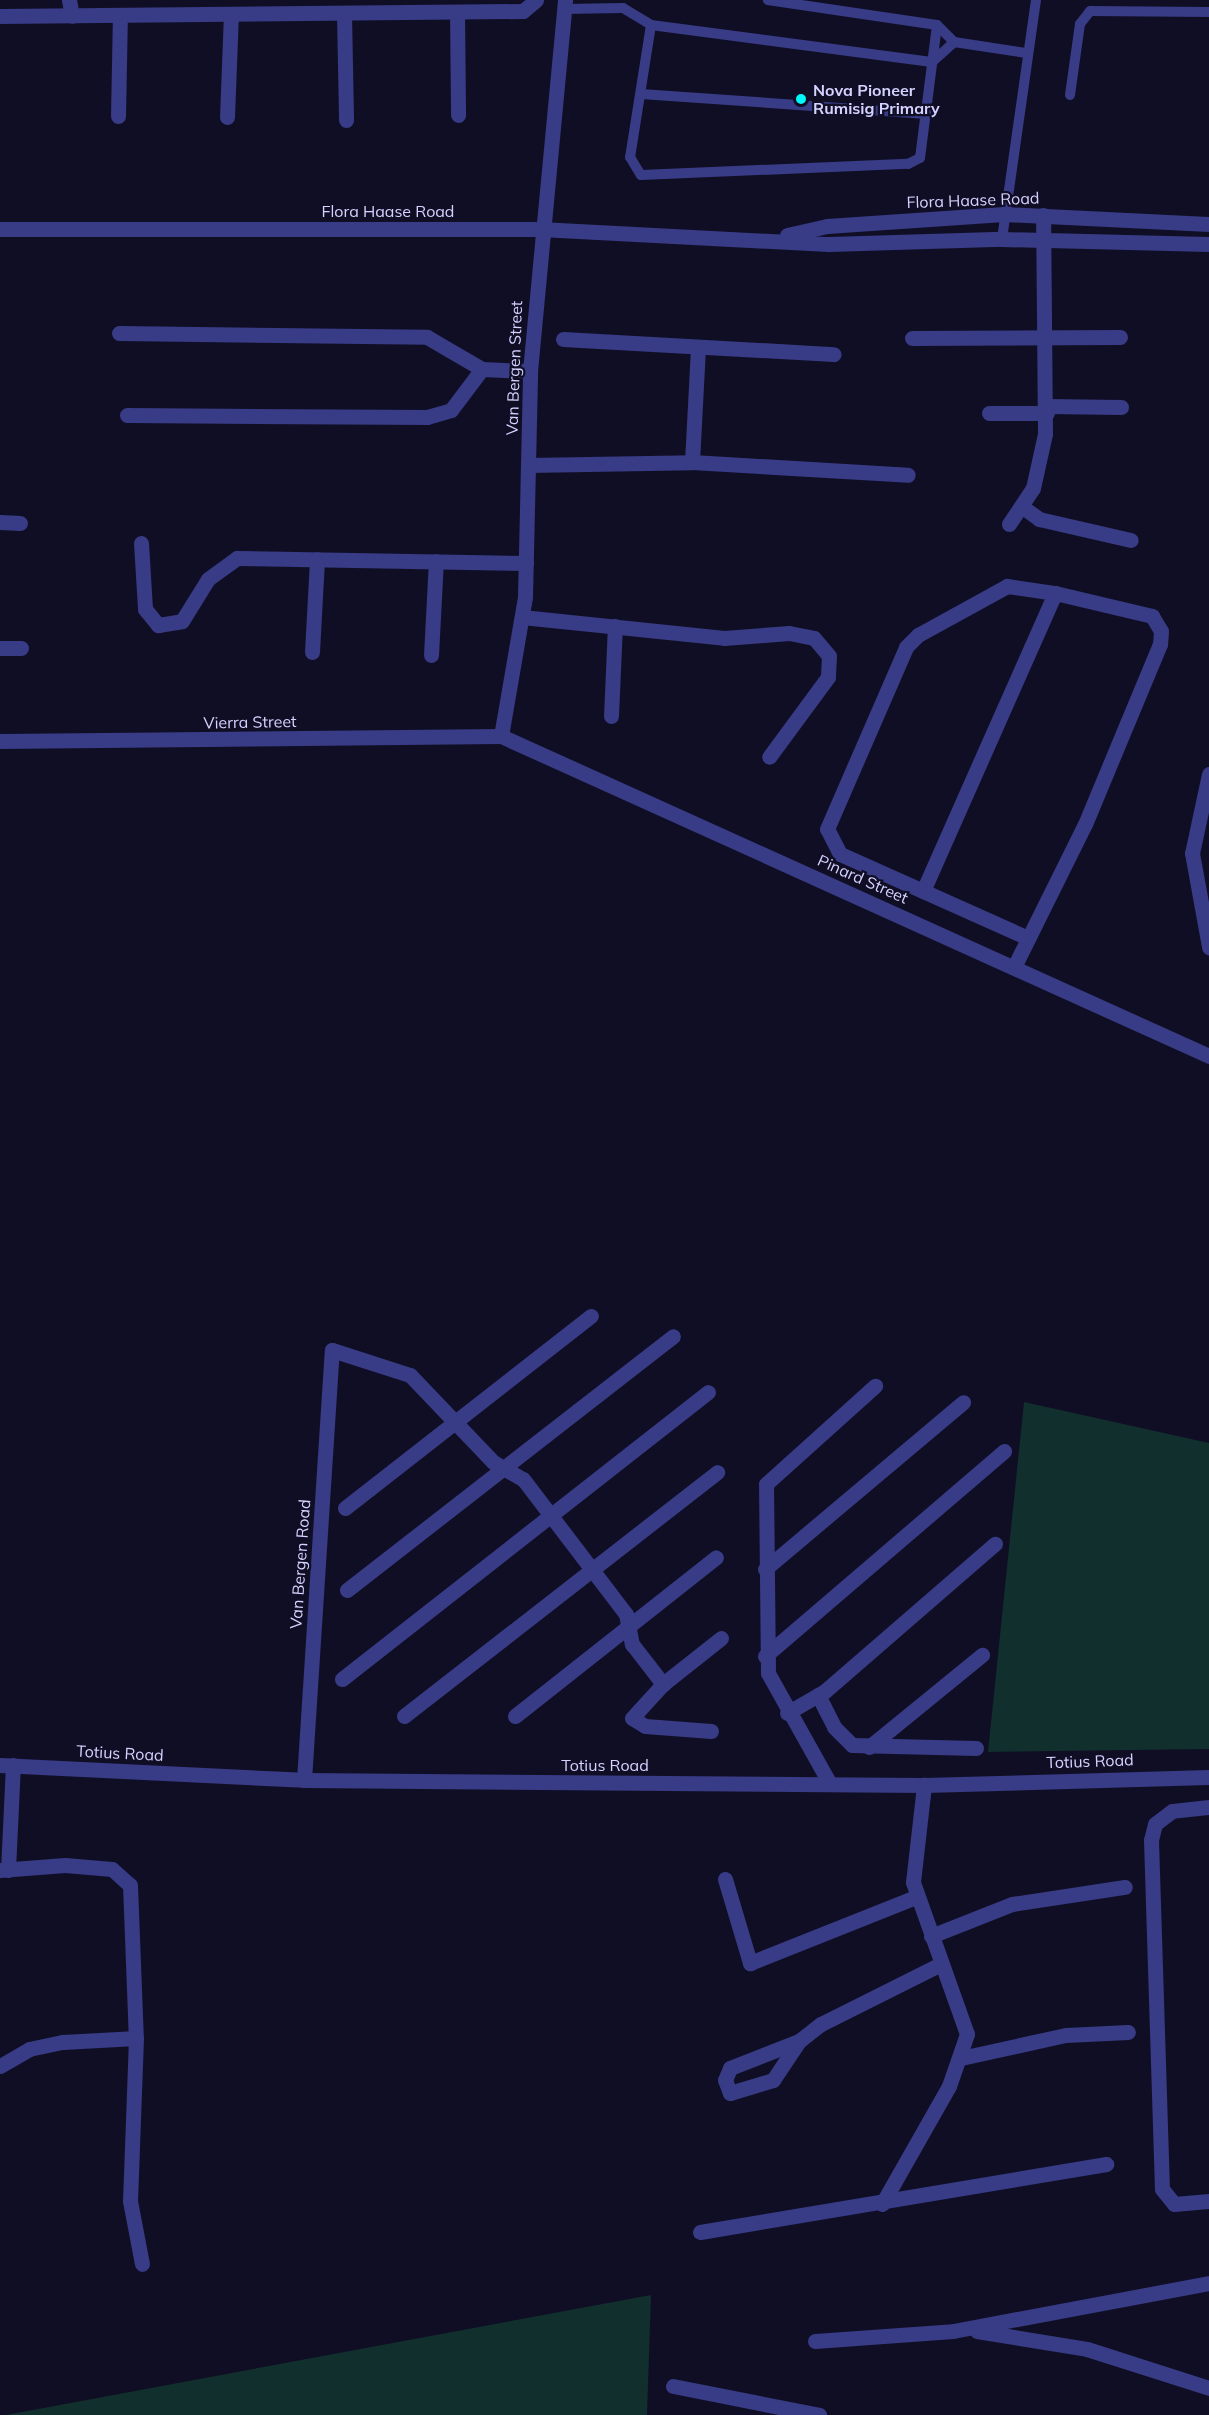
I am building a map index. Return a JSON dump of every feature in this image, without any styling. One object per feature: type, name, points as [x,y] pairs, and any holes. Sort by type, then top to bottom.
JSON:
[{"type":"street","points":[[69,0],[72,16]]},
{"type":"street","points":[[0,16],[120,16],[197,7],[231,14],[311,7],[345,13],[425,6],[457,12],[523,11],[536,0]]},
{"type":"street","name":"Van Bergen Street","points":[[501,736],[522,617],[526,563],[530,371],[540,229],[564,4]]},
{"type":"street","points":[[457,12],[458,115]]},
{"type":"street","points":[[345,13],[346,120]]},
{"type":"street","points":[[227,117],[231,14]]},
{"type":"street","points":[[118,116],[120,16]]},
{"type":"street","name":"Flora Haase Road","points":[[776,238],[827,226],[1004,214],[1209,224]]},
{"type":"street","points":[[1009,524],[1024,508],[1040,469],[1047,409],[1043,215]]},
{"type":"street","name":"Flora Haase Road","points":[[0,229],[540,229],[776,238],[829,244],[1002,239],[1209,244]]},
{"type":"street","points":[[119,333],[427,337],[482,369],[530,371]]},
{"type":"street","points":[[912,338],[1120,337]]},
{"type":"street","points":[[563,339],[834,354]]},
{"type":"street","points":[[692,462],[698,347]]},
{"type":"street","points":[[127,415],[427,417],[451,410],[482,369]]},
{"type":"street","points":[[989,413],[1121,407]]},
{"type":"street","points":[[528,465],[692,462],[908,475]]},
{"type":"street","points":[[1024,508],[1039,519],[1131,540]]},
{"type":"street","points":[[0,522],[20,523]]},
{"type":"street","points":[[141,543],[145,609],[158,625],[182,621],[207,579],[237,558],[526,563]]},
{"type":"street","points":[[312,652],[317,559]]},
{"type":"street","points":[[431,655],[436,561]]},
{"type":"street","points":[[1015,965],[1085,825],[1162,638],[1152,616],[1055,593],[1007,586],[918,635],[906,647],[829,818],[829,838],[840,854],[1028,938]]},
{"type":"street","points":[[923,891],[1055,593]]},
{"type":"street","points":[[522,617],[723,638],[789,633],[814,638],[829,656],[828,677],[769,757]]},
{"type":"street","points":[[611,716],[615,626]]},
{"type":"street","points":[[0,648],[21,648]]},
{"type":"street","name":"Vierra Street","points":[[0,741],[501,736]]},
{"type":"street","name":"Pinard Street","points":[[501,736],[1015,965],[1209,1056]]},
{"type":"street","points":[[1209,774],[1193,840],[1203,892],[1209,947]]},
{"type":"street","points":[[345,1508],[457,1423],[591,1316]]},
{"type":"street","points":[[347,1590],[673,1336]]},
{"type":"street","name":"Van Bergen Road","points":[[304,1780],[332,1350],[410,1375],[457,1423]]},
{"type":"street","points":[[830,1784],[787,1713],[765,1656],[766,1484],[772,1473],[875,1386]]},
{"type":"street","points":[[342,1679],[551,1512],[708,1392]]},
{"type":"street","points":[[765,1569],[963,1402]]},
{"type":"street","points":[[457,1423],[502,1469],[523,1479],[551,1512],[630,1624],[632,1644],[663,1684]]},
{"type":"street","points":[[765,1656],[1004,1451]]},
{"type":"street","points":[[404,1716],[717,1472]]},
{"type":"street","points":[[787,1713],[818,1695],[995,1544]]},
{"type":"street","points":[[515,1716],[716,1557]]},
{"type":"street","points":[[711,1731],[637,1724],[632,1718],[639,1706],[663,1684],[721,1638]]},
{"type":"street","points":[[869,1747],[982,1654]]},
{"type":"street","points":[[818,1695],[844,1739],[869,1747],[976,1748]]},
{"type":"street","points":[[7,1765],[4,1870],[65,1865],[112,1869],[130,1885],[135,2038],[130,2201],[142,2264]]},
{"type":"street","name":"Totius Road","points":[[7,1765],[304,1780],[924,1785],[1209,1777]]},
{"type":"street","points":[[882,2204],[961,2058],[967,2034],[916,1896],[913,1882],[924,1785]]},
{"type":"street","points":[[1209,1807],[1172,1811],[1155,1824],[1150,1840],[1162,2189],[1174,2204],[1209,2201]]},
{"type":"street","points":[[725,1879],[750,1963],[916,1896]]},
{"type":"street","points":[[931,1936],[1011,1904],[1125,1887]]},
{"type":"street","points":[[799,2041],[730,2068],[725,2080],[730,2092],[773,2080],[799,2041],[820,2024],[941,1964]]},
{"type":"street","points":[[961,2058],[1066,2035],[1128,2032]]},
{"type":"street","points":[[0,2066],[29,2049],[63,2042],[135,2038]]},
{"type":"street","points":[[700,2232],[882,2204],[1106,2164]]},
{"type":"street","points":[[815,2341],[953,2331],[1209,2283]]},
{"type":"street","points":[[953,2331],[1087,2349],[1209,2388]]},
{"type":"street","points":[[673,2386],[819,2415]]},
{"type":"lane","points":[[768,0],[937,25],[954,42],[1026,53]]},
{"type":"lane","points":[[1002,239],[1026,53],[1036,0]]},
{"type":"lane","points":[[564,4],[622,8],[651,25],[932,62],[954,42]]},
{"type":"lane","points":[[1070,95],[1084,16],[1096,9],[1126,5],[1209,12]]},
{"type":"lane","points":[[651,25],[630,157],[641,176],[908,164],[920,158],[925,144],[926,114],[937,25]]},
{"type":"lane","points":[[641,94],[926,114]]},
{"type":"green space","points":[[1024,1402],[1209,1443],[1209,1749],[988,1752]]},
{"type":"green space","points":[[651,2295],[647,2415],[6,2415]]},
{"type":"place","name":"Nova Pioneer Rumisig Primary","points":[[801,99]]}]
